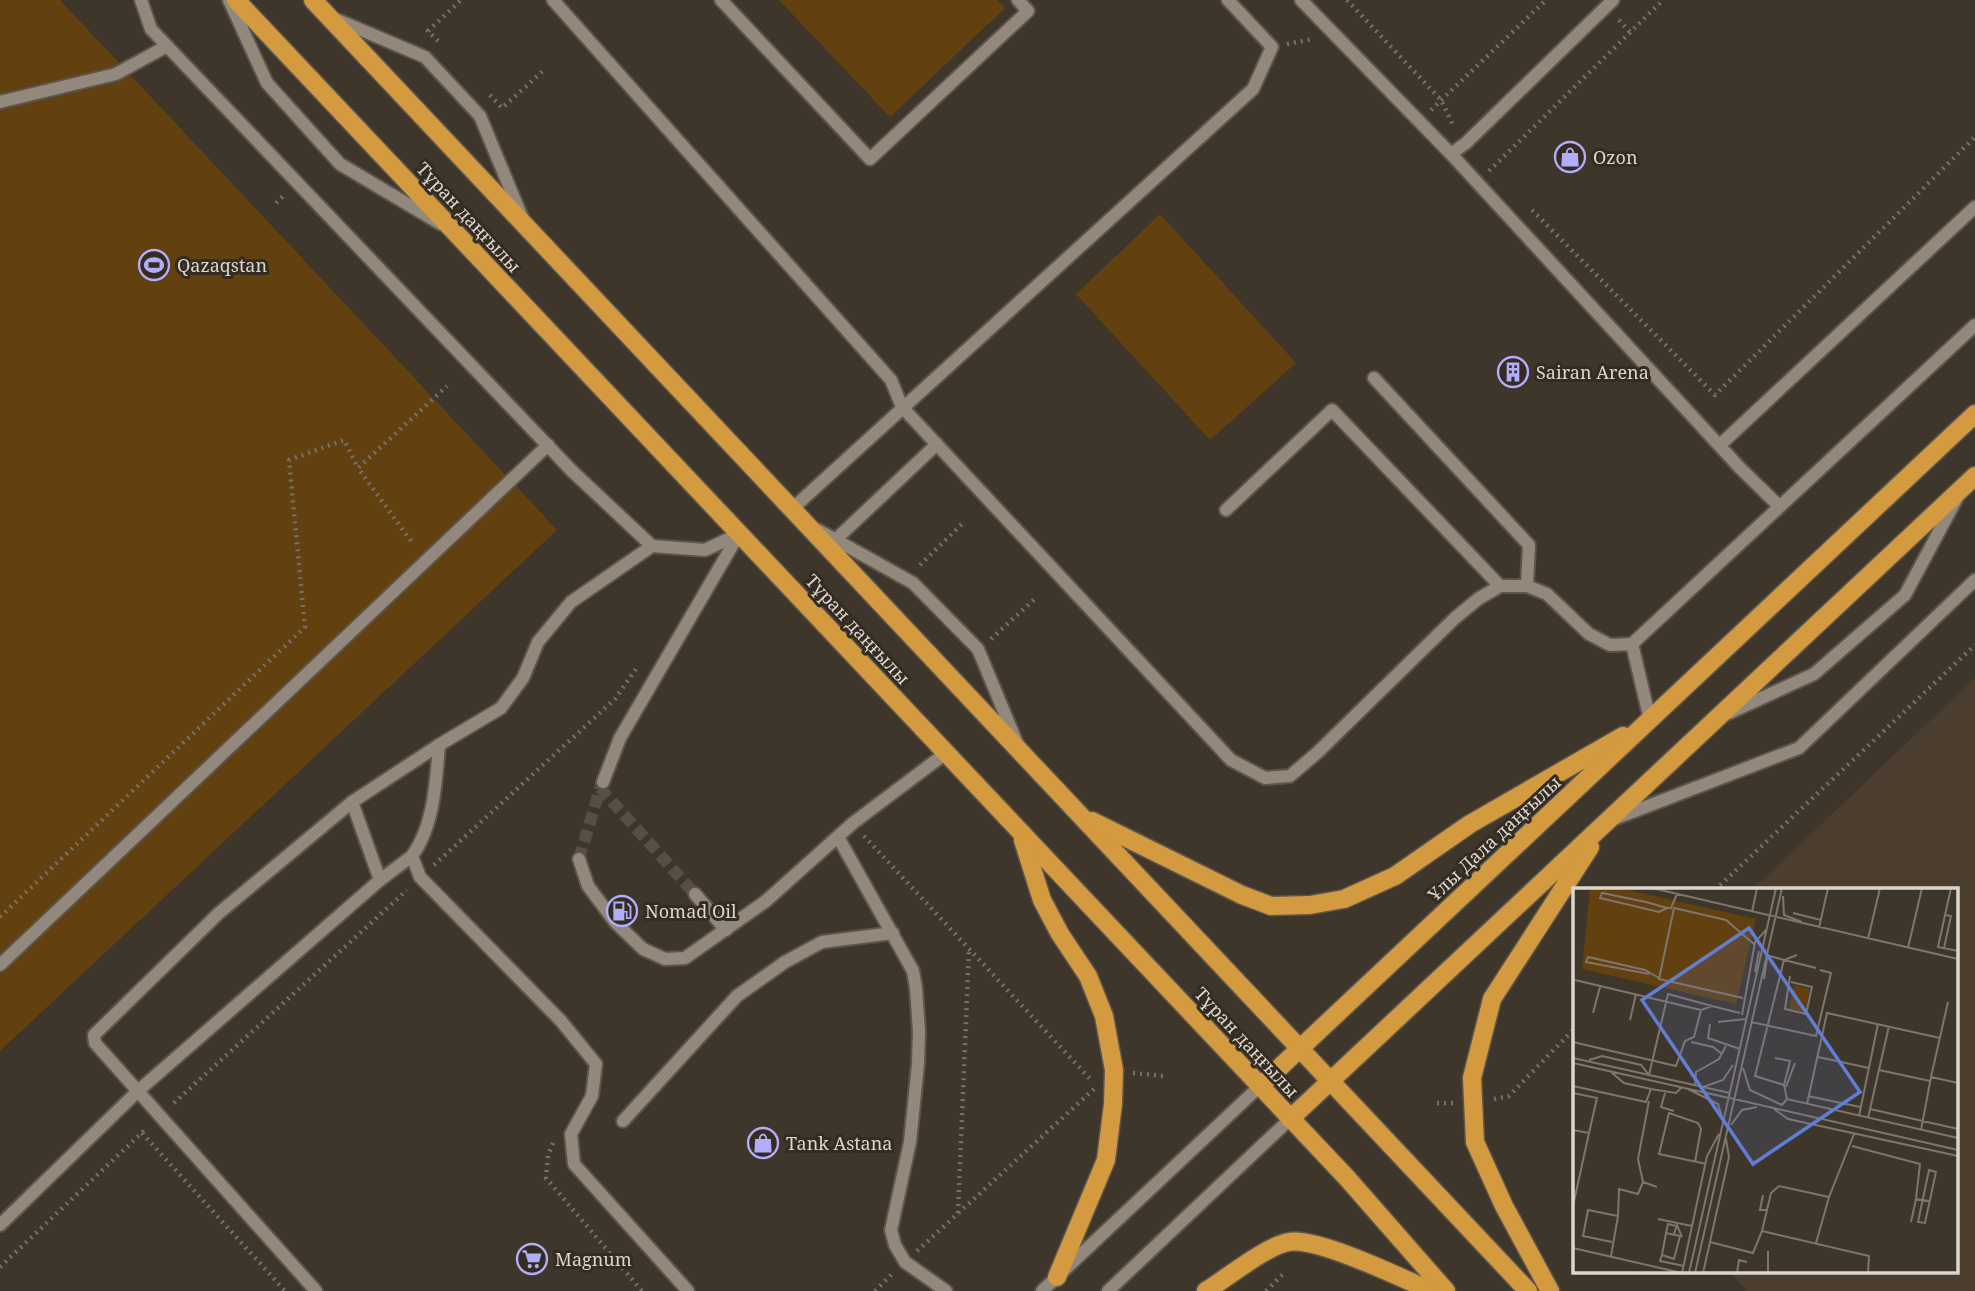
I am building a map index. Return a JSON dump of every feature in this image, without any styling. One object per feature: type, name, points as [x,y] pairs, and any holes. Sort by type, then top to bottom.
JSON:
[{"type":"main road","name":"Тұран даңғылы","points":[[236,0],[1347,1178],[1446,1291]]},
{"type":"main road","name":"Тұран даңғылы","points":[[323,6],[798,516],[832,543],[1022,753],[1330,1082]]},
{"type":"main road","name":"Ұлы Дала даңғылы","points":[[1260,1086],[1975,414]]},
{"type":"main road","points":[[1290,1118],[1969,482]]},
{"type":"main road","points":[[1080,815],[1242,895],[1271,906],[1310,905],[1345,899],[1395,876],[1470,824],[1650,720]]},
{"type":"main road","points":[[1550,1291],[1504,1206],[1475,1142],[1472,1078],[1492,999],[1607,822]]},
{"type":"main road","points":[[1021,833],[1042,900],[1060,934],[1088,976],[1104,1016],[1114,1070],[1106,1160],[1057,1277]]},
{"type":"main road","points":[[1330,1082],[1528,1291]]},
{"type":"main road","points":[[1206,1291],[1269,1250],[1290,1241],[1317,1245],[1431,1291]]},
{"type":"street","points":[[141,0],[151,29],[548,445],[652,546]]},
{"type":"street","points":[[229,0],[267,83],[340,164],[455,233]]},
{"type":"street","points":[[552,0],[891,380],[902,407],[1231,760],[1265,778],[1290,776],[1455,618],[1478,599],[1500,586],[1527,586],[1548,594],[1589,634],[1609,645],[1632,644],[1975,325]]},
{"type":"street","points":[[721,0],[870,159],[1028,11],[1018,0]]},
{"type":"street","points":[[798,516],[902,407],[1253,89],[1272,47],[1228,0]]},
{"type":"street","points":[[1301,0],[1451,154],[1779,506]]},
{"type":"street","points":[[1451,154],[1613,0]]},
{"type":"street","points":[[323,6],[425,57],[480,116],[526,227]]},
{"type":"street","points":[[0,102],[116,75],[167,46]]},
{"type":"street","points":[[1720,445],[1975,207]]},
{"type":"street","points":[[1374,378],[1530,545],[1527,586]]},
{"type":"street","points":[[1226,510],[1332,410],[1500,586]]},
{"type":"street","points":[[937,444],[832,543],[914,583],[978,649],[1022,753]]},
{"type":"street","points":[[0,965],[548,445]]},
{"type":"street","points":[[1716,719],[1814,674],[1905,595],[1969,482]]},
{"type":"street","points":[[316,1291],[95,1043],[94,1035],[219,913],[352,802],[501,708],[523,678],[538,642],[571,602],[652,546],[705,550],[739,534]]},
{"type":"street","points":[[603,782],[620,738],[739,534]]},
{"type":"street","points":[[1607,822],[1799,748],[1975,580]]},
{"type":"street","points":[[1632,644],[1650,720]]},
{"type":"street","points":[[0,1225],[138,1091],[380,880],[412,856],[424,839],[436,779],[439,745]]},
{"type":"street","points":[[579,859],[589,886],[615,922],[643,949],[665,959],[685,958],[766,901],[853,823],[946,753]]},
{"type":"street","points":[[352,802],[380,880]]},
{"type":"street","points":[[838,836],[912,971],[919,1032],[910,1142],[891,1230],[895,1245],[905,1262],[946,1291]]},
{"type":"street","points":[[412,856],[420,877],[561,1021],[596,1064],[592,1096],[571,1134],[574,1164],[688,1291]]},
{"type":"street","points":[[695,894],[726,930]]},
{"type":"street","points":[[623,1121],[737,996],[785,962],[822,942],[893,933]]},
{"type":"street","name":"Ұлы Дала даңғылы","points":[[1042,1291],[1260,1086]]},
{"type":"street","points":[[1108,1291],[1290,1118]]},
{"type":"path","points":[[447,50],[428,31],[461,0]]},
{"type":"path","points":[[1348,0],[1441,100],[1452,125],[1465,143],[1491,169]]},
{"type":"path","points":[[1419,123],[1546,0]]},
{"type":"path","points":[[1476,182],[1663,0]]},
{"type":"path","points":[[1272,47],[1334,34]]},
{"type":"path","points":[[484,88],[502,108],[544,70]]},
{"type":"path","points":[[1530,209],[1716,395],[1975,137]]},
{"type":"path","points":[[358,468],[447,386]]},
{"type":"path","points":[[0,917],[305,627],[289,460],[344,440],[358,468],[411,541]]},
{"type":"path","points":[[929,575],[920,565],[965,521]]},
{"type":"path","points":[[982,630],[991,640],[1037,597]]},
{"type":"path","points":[[1718,888],[1975,645]]},
{"type":"path","points":[[0,1268],[160,1116],[615,699],[637,667]]},
{"type":"path","points":[[853,823],[1097,1086],[875,1291]]},
{"type":"path","points":[[958,1213],[969,948]]},
{"type":"path","points":[[1437,1103],[1473,1104],[1509,1096],[1573,1029]]},
{"type":"path","points":[[1114,1070],[1164,1076]]},
{"type":"path","points":[[142,1133],[285,1291]]},
{"type":"path","points":[[558,1134],[548,1155],[546,1178],[642,1291]]},
{"type":"path","points":[[1266,1291],[1283,1274]]},
{"type":"shaded area","name":"Qazaqstan","points":[[0,0],[60,0],[557,530],[0,1051]]},
{"type":"shaded area","points":[[779,0],[997,0],[1005,8],[890,117]]},
{"type":"shaded area","points":[[1160,214],[1296,363],[1210,440],[1076,294]]},
{"type":"shaded area","points":[[1975,678],[1975,1291],[1747,1291],[1732,1274],[1958,1274],[1958,888],[1754,888]]},
{"type":"tunnel","points":[[579,859],[602,782]]},
{"type":"tunnel","points":[[600,788],[695,894]]},
{"type":"place","name":"Ozon","points":[[1570,157]]},
{"type":"place","name":"Qazaqstan","points":[[154,265]]},
{"type":"place","name":"Sairan Arena","points":[[1513,372]]},
{"type":"place","name":"Nomad Oil","points":[[622,911]]},
{"type":"place","name":"Tank Astana","points":[[763,1143]]},
{"type":"place","name":"Magnum","points":[[532,1259]]}]
